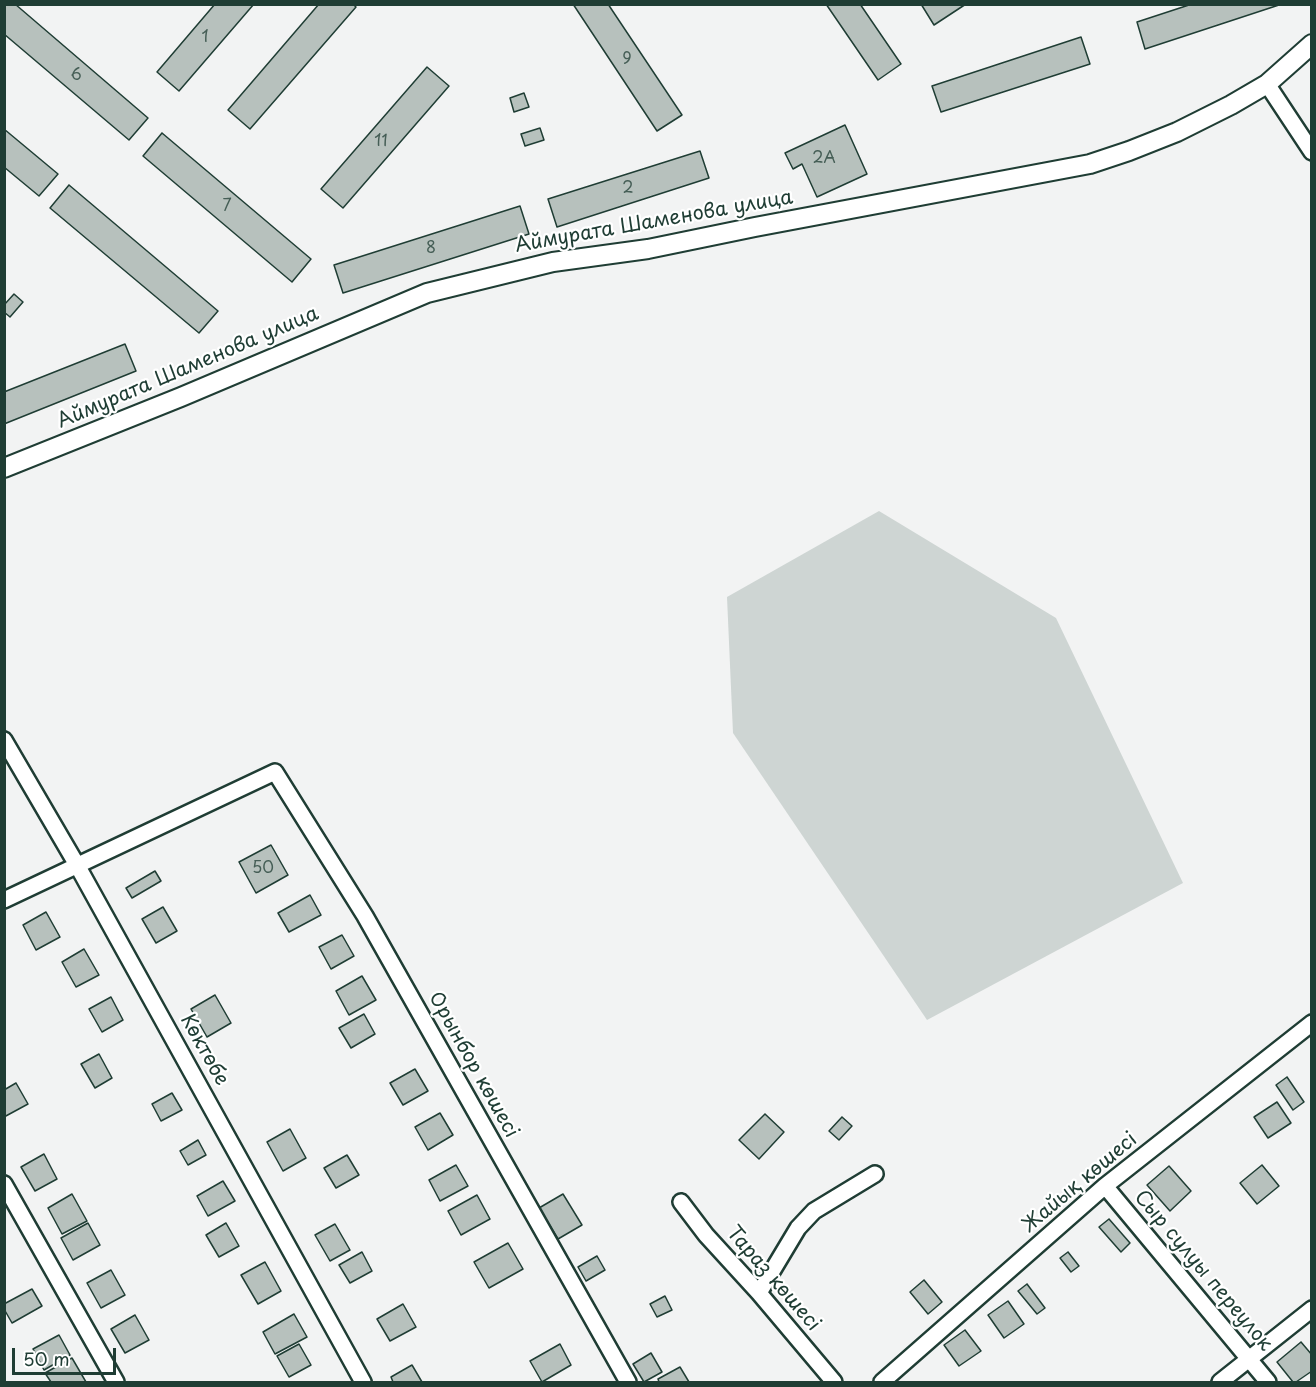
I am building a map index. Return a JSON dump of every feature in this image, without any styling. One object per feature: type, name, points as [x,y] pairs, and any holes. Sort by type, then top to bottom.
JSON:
[{"type":"street","name":"Аймурата Шаменова улица","points":[[4,468],[181,397],[427,293],[552,262],[648,249],[1090,164],[1177,132],[1231,105],[1267,84],[1311,45]]},
{"type":"street","points":[[1267,84],[1311,152]]},
{"type":"street","name":"Көктөбе","points":[[4,740],[77,865],[363,1383]]},
{"type":"street","name":"Орынбор көшесі","points":[[77,865],[275,772],[364,916],[628,1383]]},
{"type":"street","points":[[4,900],[77,865]]},
{"type":"street","name":"Жайық көшесі","points":[[882,1383],[1105,1186],[1311,1023]]},
{"type":"street","points":[[759,1293],[798,1228],[814,1211],[875,1174]]},
{"type":"street","points":[[4,1184],[116,1383]]},
{"type":"street","name":"Сыр сулуы переулок","points":[[1105,1186],[1268,1383]]},
{"type":"street","name":"Тараз көшесі","points":[[681,1202],[706,1236],[759,1293],[834,1383]]},
{"type":"street","points":[[1220,1383],[1311,1309]]},
{"type":"shaded area","points":[[879,511],[1056,618],[1183,883],[927,1020],[733,733],[727,597]]},
{"type":"building","points":[[4,4],[15,4],[148,118],[129,140],[4,34]]},
{"type":"building","points":[[215,4],[254,4],[179,91],[157,72]]},
{"type":"building","points":[[319,4],[353,4],[356,7],[250,129],[228,110]]},
{"type":"building","points":[[573,4],[608,4],[682,115],[657,131]]},
{"type":"building","points":[[826,4],[860,4],[901,64],[878,80]]},
{"type":"building","points":[[921,4],[966,4],[934,25]]},
{"type":"building","points":[[1192,4],[1282,4],[1145,49],[1137,22]]},
{"type":"building","points":[[1081,37],[1090,64],[941,112],[932,86]]},
{"type":"building","points":[[427,67],[449,86],[343,208],[321,189]]},
{"type":"building","points":[[524,93],[529,107],[514,112],[510,98]]},
{"type":"building","points":[[845,125],[867,174],[817,197],[802,164],[793,169],[785,153]]},
{"type":"building","points":[[540,128],[544,140],[525,146],[521,134]]},
{"type":"building","points":[[4,129],[58,174],[39,196],[4,167]]},
{"type":"building","points":[[162,133],[311,259],[292,282],[143,156]]},
{"type":"building","points":[[700,151],[709,178],[557,227],[548,199]]},
{"type":"building","points":[[69,185],[218,311],[199,333],[50,208]]},
{"type":"building","points":[[520,206],[529,234],[343,293],[334,265]]},
{"type":"building","points":[[14,294],[23,302],[10,317],[4,312],[4,305]]},
{"type":"building","points":[[125,344],[136,371],[4,424],[4,392]]},
{"type":"building","points":[[271,845],[288,875],[256,893],[239,862]]},
{"type":"building","points":[[155,871],[161,881],[132,898],[126,888]]},
{"type":"building","points":[[310,895],[321,915],[289,932],[278,913]]},
{"type":"building","points":[[163,907],[177,931],[156,943],[142,919]]},
{"type":"building","points":[[46,912],[60,937],[36,950],[23,925]]},
{"type":"building","points":[[342,935],[354,956],[331,969],[319,947]]},
{"type":"building","points":[[84,949],[99,975],[76,987],[62,962]]},
{"type":"building","points":[[362,976],[376,1000],[349,1015],[336,991]]},
{"type":"building","points":[[215,995],[231,1023],[207,1037],[191,1009]]},
{"type":"building","points":[[111,997],[123,1020],[102,1032],[89,1009]]},
{"type":"building","points":[[364,1014],[375,1034],[351,1048],[339,1028]]},
{"type":"building","points":[[99,1054],[112,1078],[95,1088],[81,1064]]},
{"type":"building","points":[[415,1069],[428,1091],[403,1105],[390,1083]]},
{"type":"building","points":[[1287,1077],[1304,1102],[1293,1110],[1276,1085]]},
{"type":"building","points":[[16,1083],[28,1104],[4,1117],[4,1090]]},
{"type":"building","points":[[172,1093],[182,1110],[161,1121],[152,1104]]},
{"type":"building","points":[[1277,1102],[1291,1123],[1268,1138],[1254,1117]]},
{"type":"building","points":[[440,1113],[453,1135],[428,1150],[415,1127]]},
{"type":"building","points":[[765,1114],[784,1132],[759,1159],[739,1140]]},
{"type":"building","points":[[842,1117],[852,1126],[839,1140],[829,1131]]},
{"type":"building","points":[[290,1129],[306,1158],[283,1171],[267,1142]]},
{"type":"building","points":[[198,1140],[206,1155],[188,1165],[180,1151]]},
{"type":"building","points":[[44,1154],[57,1179],[35,1191],[21,1167]]},
{"type":"building","points":[[347,1155],[359,1175],[336,1188],[324,1168]]},
{"type":"building","points":[[456,1165],[468,1186],[440,1201],[429,1180]]},
{"type":"building","points":[[1262,1165],[1279,1186],[1257,1204],[1240,1183]]},
{"type":"building","points":[[1169,1166],[1191,1191],[1170,1211],[1147,1185]]},
{"type":"building","points":[[223,1181],[235,1201],[208,1216],[197,1196]]},
{"type":"building","points":[[72,1194],[87,1221],[62,1234],[48,1208]]},
{"type":"building","points":[[563,1194],[582,1225],[558,1239],[539,1208]]},
{"type":"building","points":[[477,1195],[490,1219],[461,1235],[448,1211]]},
{"type":"building","points":[[1109,1219],[1130,1243],[1121,1252],[1099,1227]]},
{"type":"building","points":[[88,1223],[100,1245],[73,1260],[61,1238]]},
{"type":"building","points":[[226,1223],[239,1246],[219,1257],[206,1235]]},
{"type":"building","points":[[335,1224],[350,1250],[330,1261],[315,1235]]},
{"type":"building","points":[[508,1243],[523,1269],[489,1288],[474,1262]]},
{"type":"building","points":[[362,1252],[372,1271],[350,1283],[339,1265]]},
{"type":"building","points":[[1068,1252],[1079,1266],[1071,1272],[1060,1258]]},
{"type":"building","points":[[597,1256],[605,1270],[586,1281],[578,1267]]},
{"type":"building","points":[[265,1262],[281,1291],[258,1304],[241,1275]]},
{"type":"building","points":[[111,1270],[125,1295],[101,1308],[87,1283]]},
{"type":"building","points":[[924,1280],[942,1302],[928,1314],[910,1292]]},
{"type":"building","points":[[1027,1284],[1045,1308],[1037,1314],[1018,1291]]},
{"type":"building","points":[[32,1289],[42,1306],[12,1323],[4,1309],[4,1304]]},
{"type":"building","points":[[665,1296],[672,1310],[657,1317],[650,1304]]},
{"type":"building","points":[[1008,1301],[1024,1324],[1004,1338],[988,1315]]},
{"type":"building","points":[[403,1304],[416,1327],[390,1341],[377,1319]]},
{"type":"building","points":[[294,1314],[307,1337],[275,1354],[263,1332]]},
{"type":"building","points":[[135,1315],[149,1340],[125,1353],[111,1329]]},
{"type":"building","points":[[965,1330],[981,1351],[959,1366],[944,1345]]},
{"type":"building","points":[[59,1335],[70,1355],[44,1370],[33,1349]]},
{"type":"building","points":[[1301,1342],[1312,1355],[1312,1371],[1293,1382],[1277,1362]]},
{"type":"building","points":[[299,1344],[311,1365],[289,1377],[277,1356]]},
{"type":"building","points":[[560,1344],[571,1365],[542,1382],[530,1361]]},
{"type":"building","points":[[651,1353],[662,1372],[644,1382],[633,1364]]},
{"type":"building","points":[[72,1358],[86,1382],[51,1382],[45,1373]]},
{"type":"building","points":[[412,1365],[422,1382],[393,1382],[391,1377]]},
{"type":"building","points":[[680,1367],[689,1382],[659,1382],[658,1379]]}]
